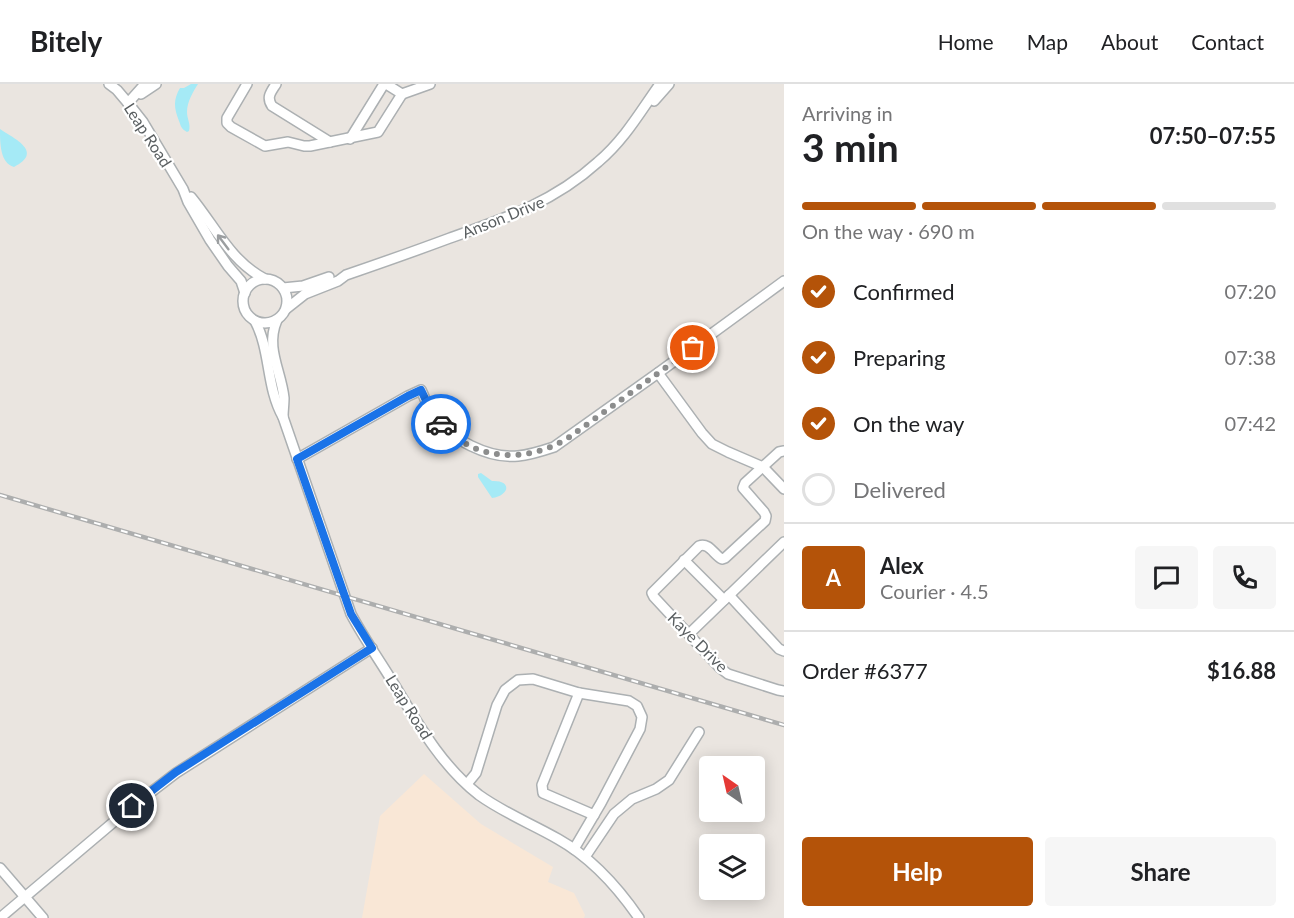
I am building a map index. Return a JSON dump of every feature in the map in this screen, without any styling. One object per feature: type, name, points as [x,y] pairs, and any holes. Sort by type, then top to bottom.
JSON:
[{"type":"street","name":"Leap Road","points":[[108,84],[132,99],[210,240],[228,267],[241,281],[244,293]]},
{"type":"street","points":[[132,99],[145,84]]},
{"type":"street","points":[[132,99],[156,84]]},
{"type":"street","points":[[247,84],[227,118],[227,123],[265,146],[284,142],[304,147],[378,132],[402,94],[430,84]]},
{"type":"street","points":[[276,84],[268,101],[272,106],[330,142]]},
{"type":"street","points":[[350,139],[385,84],[402,94]]},
{"type":"street","name":"Anson Drive","points":[[636,121],[660,84]]},
{"type":"street","name":"Anson Drive","points":[[286,309],[305,294],[338,281],[346,275],[488,225],[542,202],[571,184],[598,163],[669,84]]},
{"type":"street","name":"Leap Road","points":[[183,189],[234,256],[255,274],[267,279]]},
{"type":"street","name":"Anson Drive","points":[[283,288],[303,286],[339,274],[346,275]]},
{"type":"street","points":[[267,279],[278,283],[283,288],[287,298],[286,309],[277,320],[266,323],[255,321],[244,309],[244,293],[253,283],[267,279]]},
{"type":"street","points":[[297,459],[421,390],[433,415],[455,437],[482,450],[517,456],[554,447],[784,281]]},
{"type":"street","name":"Leap Road","points":[[277,320],[272,341],[284,398],[283,417]]},
{"type":"street","name":"Leap Road","points":[[255,321],[263,338],[276,404],[283,417],[351,614],[435,749],[467,784],[495,805],[560,840],[585,857],[618,889],[639,918]]},
{"type":"street","points":[[658,374],[712,444],[763,467],[784,489]]},
{"type":"street","points":[[784,451],[779,452],[745,483],[743,488],[764,512],[765,521],[725,558],[718,557],[703,545],[684,560],[779,649],[784,651]]},
{"type":"street","points":[[689,634],[784,542]]},
{"type":"street","name":"Kaye Drive","points":[[684,560],[652,593],[654,597],[728,674],[784,691]]},
{"type":"street","points":[[0,918],[129,808],[176,772],[372,648]]},
{"type":"street","points":[[467,784],[476,773],[497,705],[505,690],[518,680],[533,679],[579,693],[629,701],[637,705],[642,717],[640,729],[574,849]]},
{"type":"street","points":[[579,693],[542,785],[543,793],[594,815]]},
{"type":"street","points":[[585,857],[614,814],[632,799],[656,789],[669,780],[699,732]]},
{"type":"street","points":[[0,868],[43,918]]},
{"type":"shaded area","points":[[424,774],[481,824],[553,867],[548,882],[574,893],[585,915],[584,918],[362,918],[380,816]]},
{"type":"water","points":[[198,84],[188,105],[189,131],[187,132],[180,124],[175,100],[180,88]]},
{"type":"water","points":[[0,129],[19,141],[27,151],[27,156],[23,161],[14,167],[9,165],[3,157]]},
{"type":"water","points":[[481,473],[492,481],[499,481],[506,485],[505,491],[498,497],[492,498],[478,477]]},
{"type":"railway","points":[[0,495],[784,725]]},
{"type":"way so far","points":[[441,424],[455,437],[495,454],[517,456],[540,452],[568,438],[693,348]]},
{"type":"route","points":[[132,806],[176,772],[220,743],[372,648],[351,614],[297,459],[421,390],[433,415],[441,424]]}]
